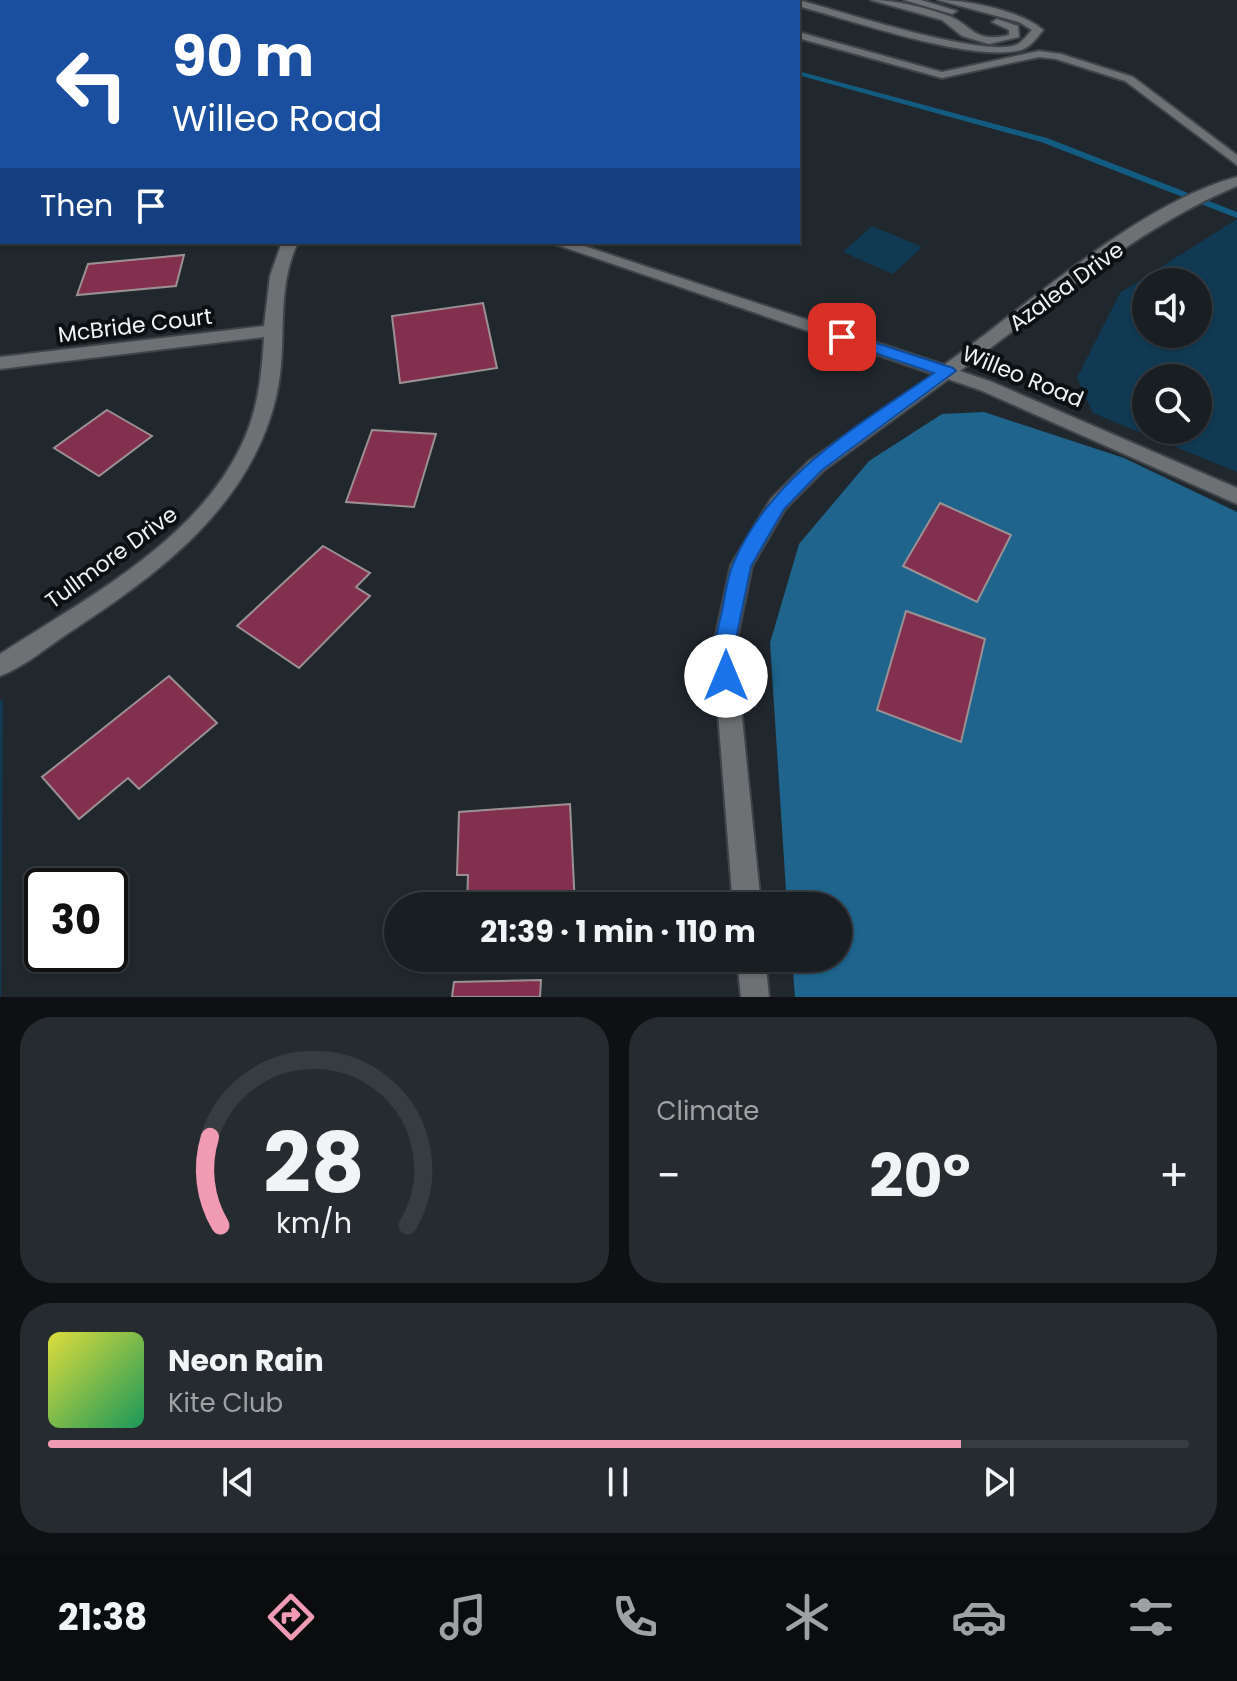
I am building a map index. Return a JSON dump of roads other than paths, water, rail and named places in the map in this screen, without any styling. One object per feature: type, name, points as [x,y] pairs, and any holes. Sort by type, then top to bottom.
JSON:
[{"type":"street","name":"Azalea Drive","points":[[746,892],[724,648],[742,565],[778,504],[816,466],[1118,247],[1186,204],[1237,181]]},
{"type":"street","name":"Tullmore Drive","points":[[0,666],[157,557],[201,521],[228,488],[257,432],[267,397],[279,271],[289,244]]},
{"type":"street","name":"Willeo Road","points":[[563,244],[948,371],[1025,401],[1237,496]]},
{"type":"street","name":"McBride Court","points":[[0,363],[275,330]]},
{"type":"street","points":[[752,972],[755,997]]},
{"type":"lane","points":[[876,0],[946,18],[966,34],[993,42],[1008,41],[1016,34],[1016,30],[1005,24],[909,0]]},
{"type":"lane","points":[[800,3],[982,49],[1021,47],[1038,30],[1023,20],[943,0]]},
{"type":"lane","points":[[800,36],[942,75],[1039,54],[1057,56],[1129,79],[1237,161]]},
{"type":"waterway","points":[[800,74],[1044,140],[1237,215]]}]
